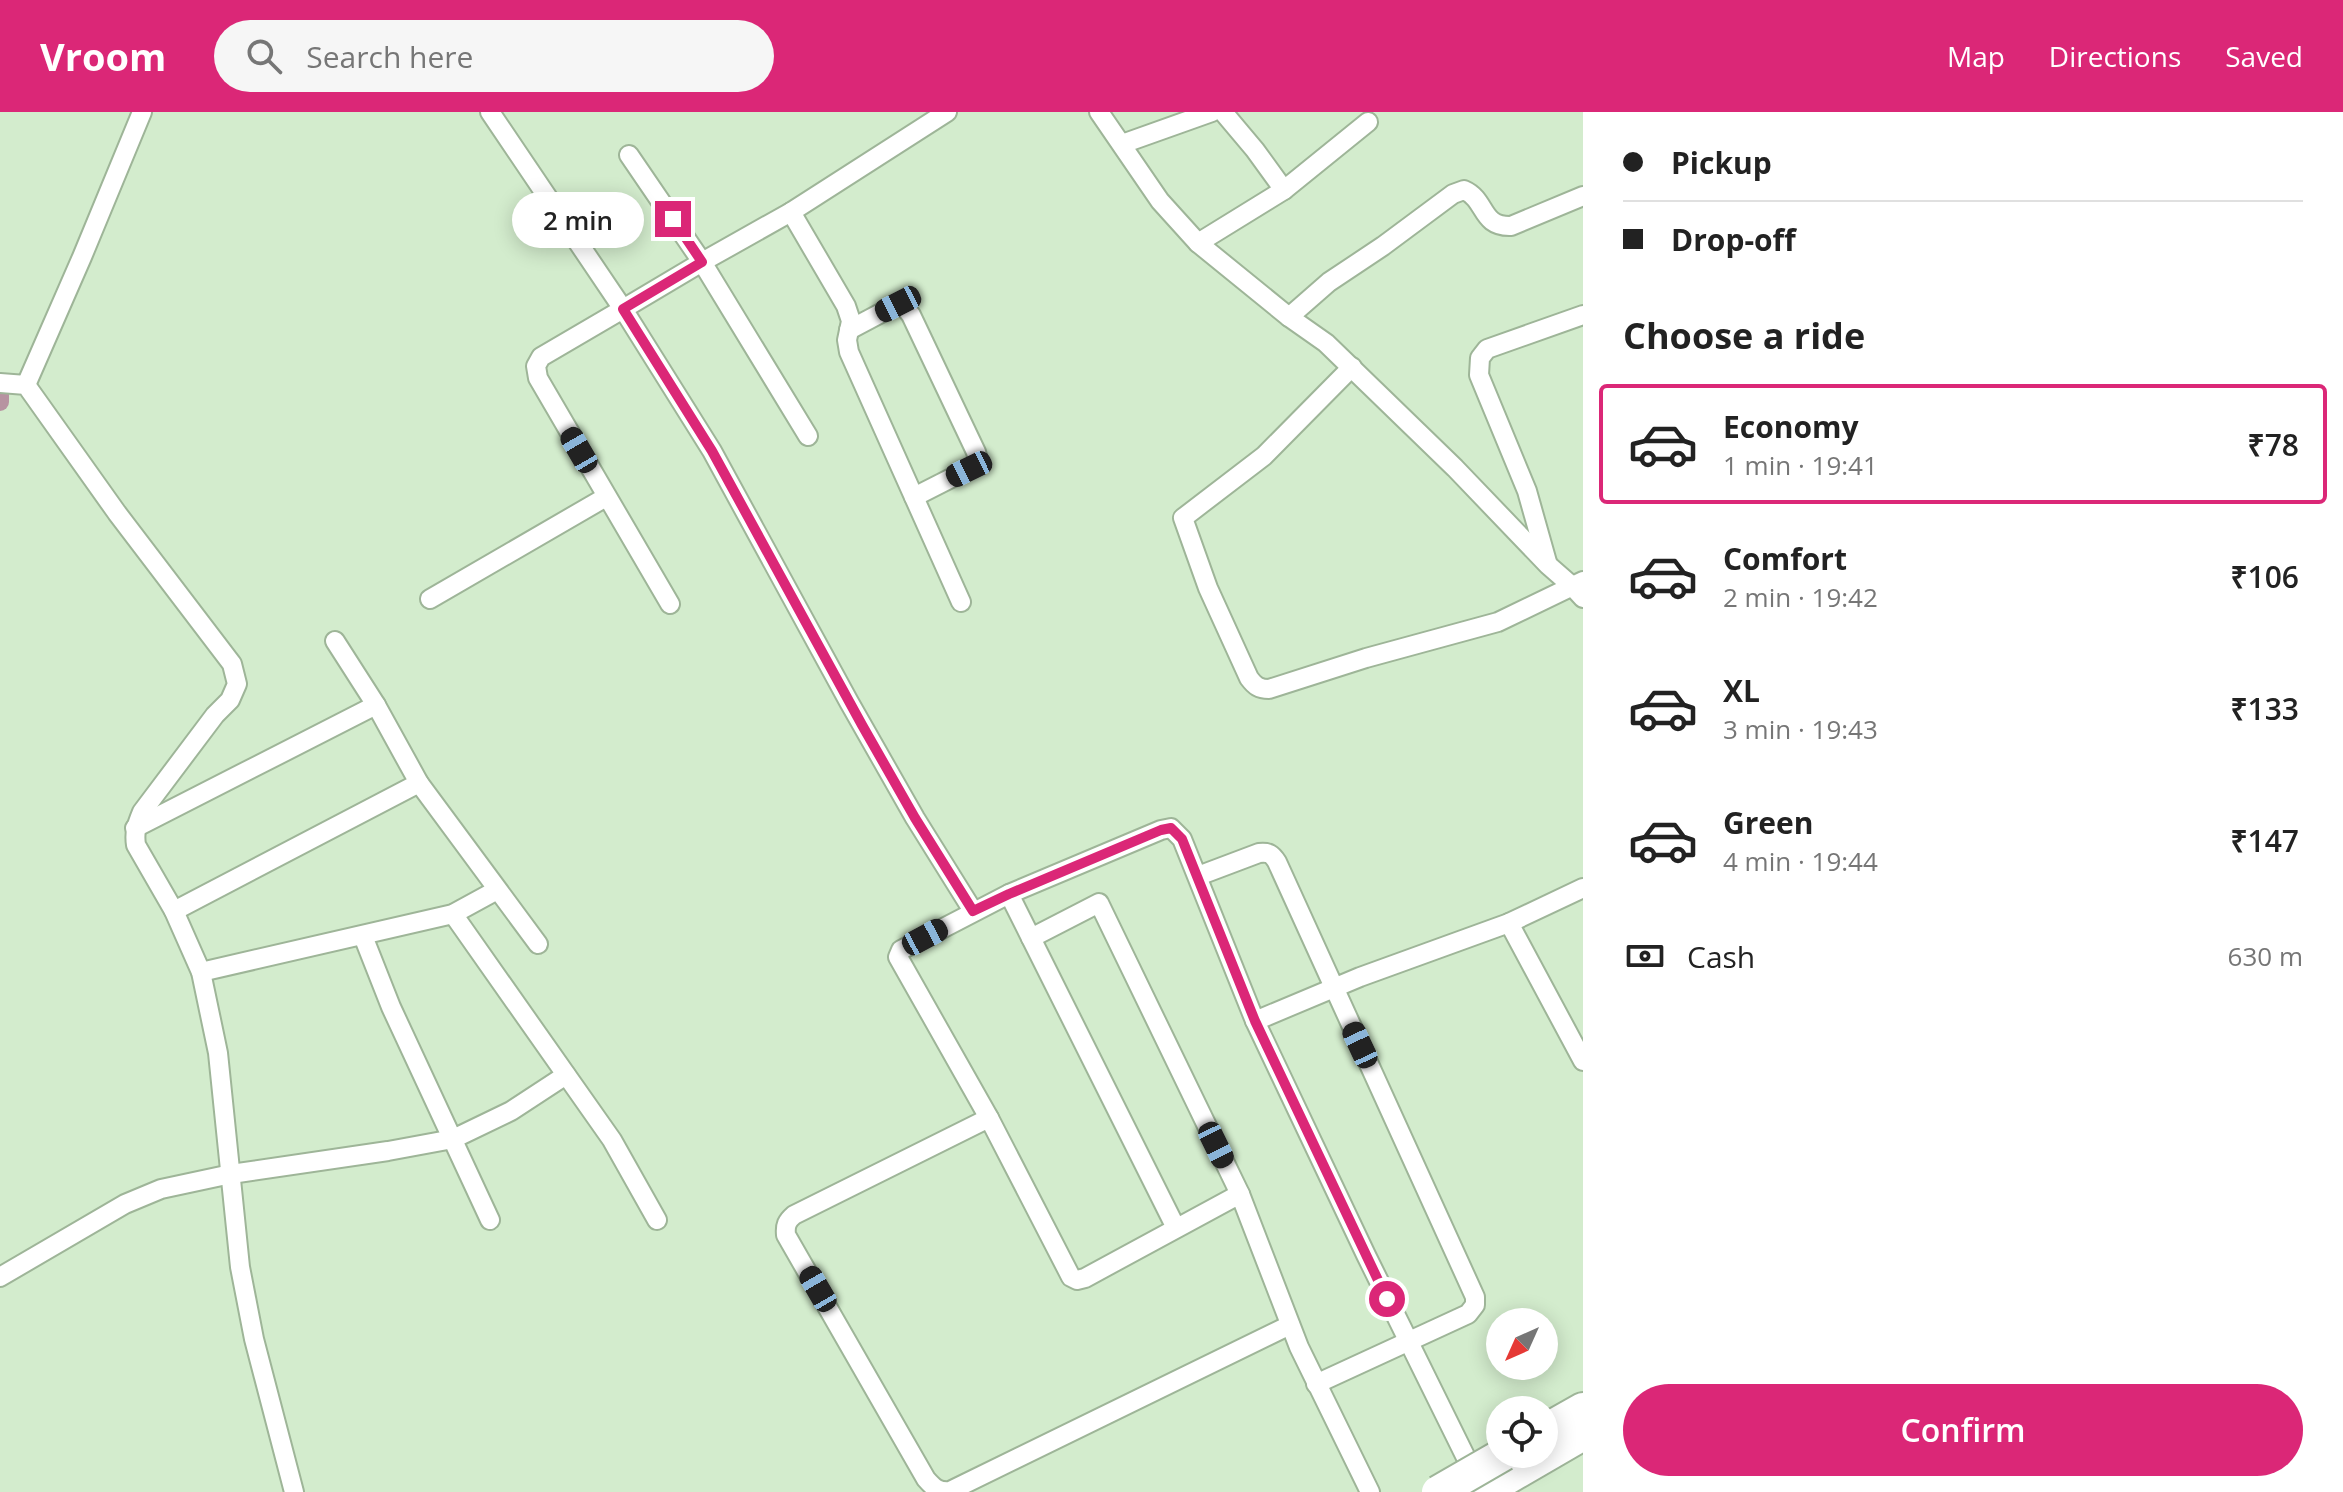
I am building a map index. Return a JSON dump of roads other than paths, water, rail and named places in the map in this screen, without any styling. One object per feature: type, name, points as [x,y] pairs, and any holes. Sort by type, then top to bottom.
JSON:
[{"type":"highway","points":[[1558,1423],[1583,1409]]},
{"type":"highway","points":[[1482,1492],[1583,1434]]},
{"type":"highway","points":[[1438,1492],[1486,1464]]},
{"type":"street","points":[[142,112],[82,257],[13,384],[117,513],[232,664],[237,684],[230,700],[215,715],[142,812],[135,828],[136,845],[174,911],[201,972],[218,1053],[240,1267],[254,1339],[294,1492]]},
{"type":"street","points":[[490,112],[623,309],[712,451],[849,702],[915,818],[973,911]]},
{"type":"street","points":[[670,604],[538,378],[536,366],[541,357],[550,349],[791,212],[947,112]]},
{"type":"street","points":[[1099,112],[1160,201],[1198,243],[1326,343],[1548,565],[1579,588]]},
{"type":"street","points":[[1122,144],[1212,112]]},
{"type":"street","points":[[1223,112],[1284,190]]},
{"type":"street","points":[[1198,243],[1284,190],[1368,122]]},
{"type":"street","points":[[629,155],[702,262],[808,436]]},
{"type":"street","points":[[1289,317],[1329,282],[1453,194],[1464,190],[1472,194],[1490,221],[1499,226],[1511,226],[1583,196]]},
{"type":"street","points":[[791,212],[846,306],[851,321],[847,340],[849,352],[961,602]]},
{"type":"street","points":[[849,330],[898,304],[904,306],[976,452],[978,460],[975,466],[914,497]]},
{"type":"street","points":[[1548,565],[1527,491],[1479,375],[1480,358],[1487,349],[1583,315]]},
{"type":"street","points":[[1352,367],[1264,456],[1183,518],[1208,588],[1255,686],[1269,689],[1366,658],[1498,622],[1579,588]]},
{"type":"street","points":[[1501,516],[1527,491]]},
{"type":"street","points":[[430,599],[606,497]]},
{"type":"street","points":[[335,641],[376,705],[419,783],[538,944]]},
{"type":"street","points":[[135,828],[376,705]]},
{"type":"street","points":[[174,911],[419,783]]},
{"type":"street","points":[[1240,1194],[1085,1278],[1077,1280],[1071,1277],[989,1118],[898,957],[901,950],[1009,894],[1171,828],[1182,839],[1255,1021],[1482,1492]]},
{"type":"street","points":[[1198,876],[1259,853],[1273,855],[1475,1297],[1475,1305],[1468,1314],[1316,1384]]},
{"type":"street","points":[[1255,1021],[1360,977],[1509,923],[1583,888]]},
{"type":"street","points":[[201,972],[453,914],[497,890]]},
{"type":"street","points":[[1009,894],[1176,1228]]},
{"type":"street","points":[[1031,938],[1099,903],[1240,1194],[1290,1325],[1370,1492]]},
{"type":"street","points":[[453,914],[612,1140],[657,1220]]},
{"type":"street","points":[[1509,923],[1583,1061]]},
{"type":"street","points":[[363,936],[391,1007],[490,1220]]},
{"type":"street","points":[[0,1277],[125,1204],[161,1189],[231,1174],[453,1139],[511,1111],[566,1075]]},
{"type":"street","points":[[989,1118],[787,1221],[786,1235],[934,1489],[950,1491],[1290,1325]]},
{"type":"waterway","points":[[0,391],[0,402]]}]
